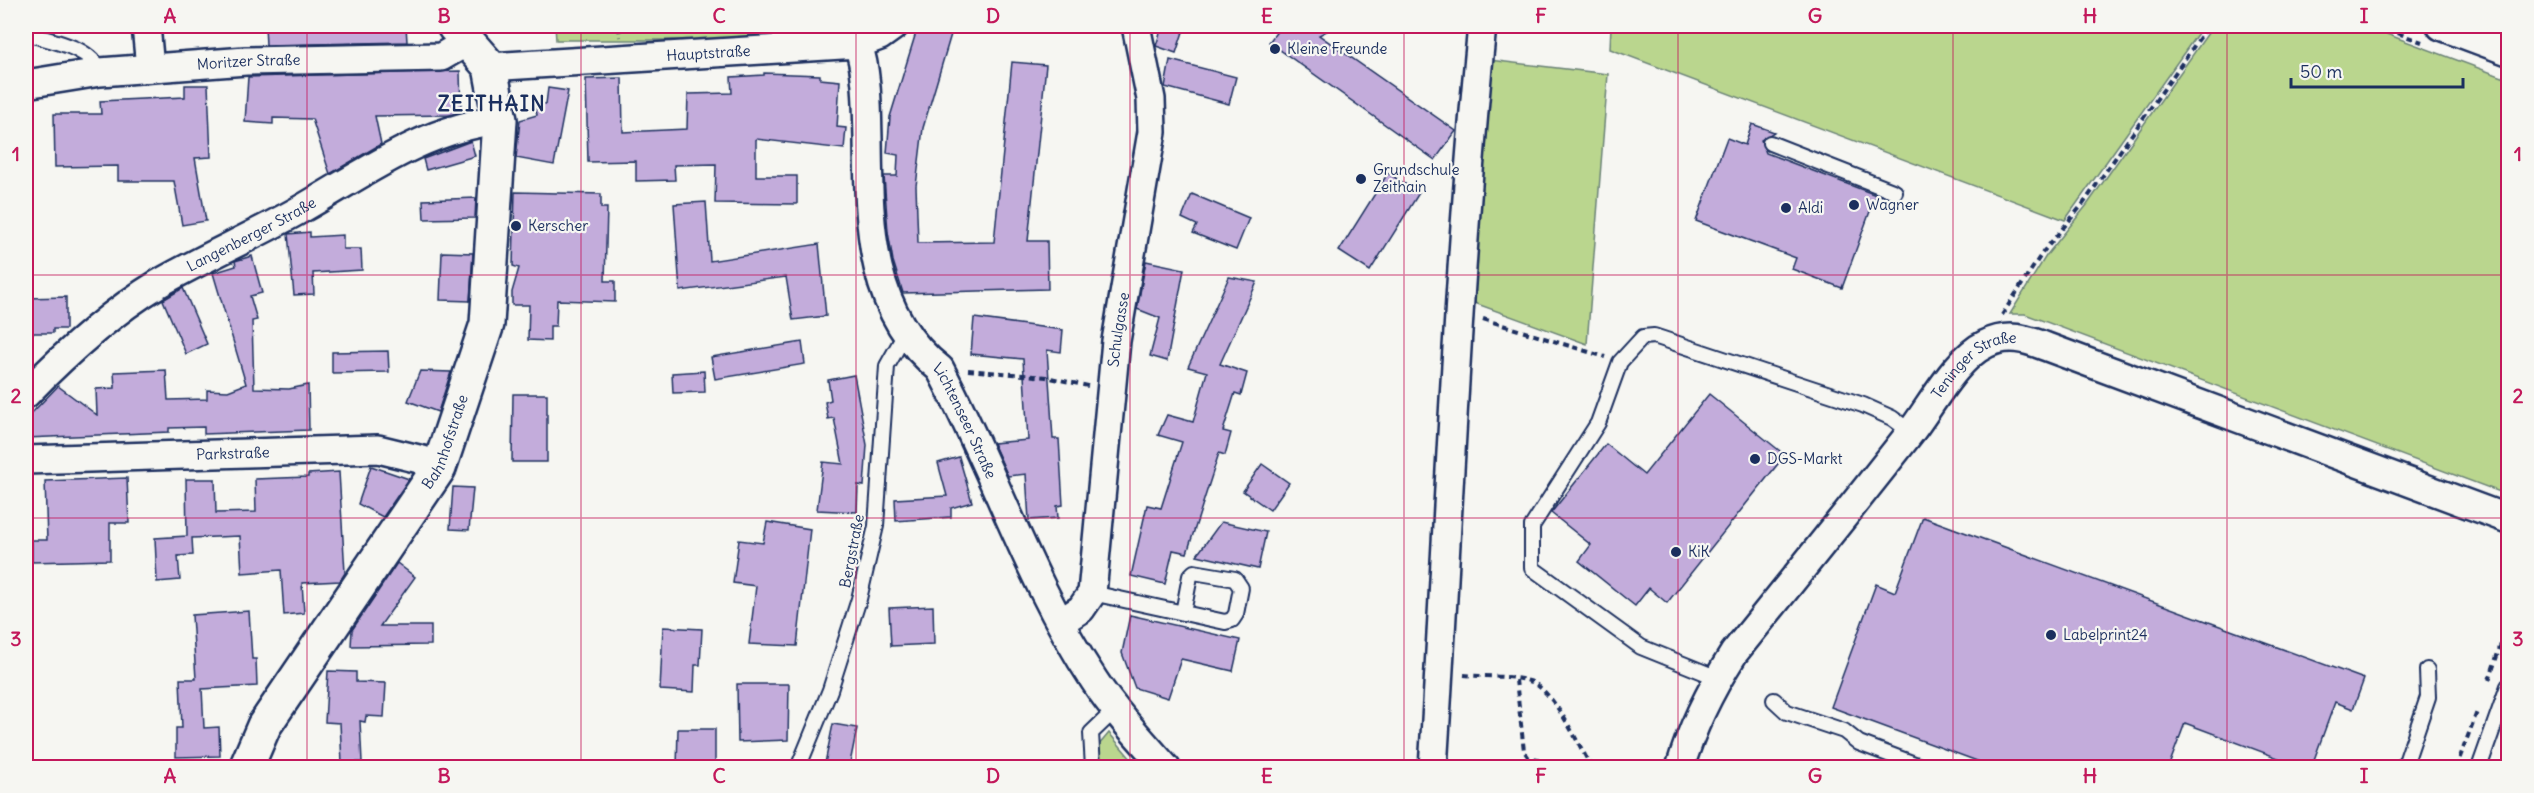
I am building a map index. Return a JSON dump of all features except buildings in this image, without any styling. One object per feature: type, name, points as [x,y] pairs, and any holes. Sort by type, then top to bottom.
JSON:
[{"type":"street","points":[[146,26],[150,68]]},
{"type":"street","name":"Hauptstraße","points":[[505,66],[858,44],[880,36],[894,26]]},
{"type":"street","name":"Schulgasse","points":[[1092,593],[1116,341],[1152,132],[1151,99],[1136,26]]},
{"type":"street","points":[[1433,768],[1468,170],[1482,26]]},
{"type":"street","points":[[2441,26],[2508,51]]},
{"type":"street","points":[[454,41],[505,66]]},
{"type":"street","name":"Moritzer Straße","points":[[26,84],[100,72],[454,41]]},
{"type":"street","name":"Lichtenseer Straße","points":[[858,44],[866,83],[868,186],[874,250],[881,288],[905,334],[922,355],[940,369],[1006,514],[1061,622],[1094,680],[1166,768]]},
{"type":"street","name":"Bahnhofstraße","points":[[246,768],[264,726],[439,468],[487,324],[505,66]]},
{"type":"street","name":"Langenberger Straße","points":[[26,394],[114,314],[158,285],[300,210],[423,139],[469,123],[500,120]]},
{"type":"street","name":"Teninger Straße","points":[[1680,768],[1689,736],[1718,678],[1734,653],[1911,432],[1967,357],[1985,344],[2003,337],[2023,338],[2508,519]]},
{"type":"street","name":"Parkstraße","points":[[26,460],[378,448],[414,457],[439,468]]},
{"type":"street","points":[[1061,622],[1081,609],[1092,593]]},
{"type":"lane","points":[[26,33],[85,53],[96,62],[100,72]]},
{"type":"lane","points":[[1770,143],[1895,192]]},
{"type":"lane","name":"Bergstraße","points":[[798,768],[830,690],[859,599],[876,526],[887,366],[905,334]]},
{"type":"lane","points":[[1718,678],[1641,646],[1532,568],[1532,526],[1598,423],[1620,362],[1642,337],[1654,336],[1863,405],[1892,418],[1911,432]]},
{"type":"lane","points":[[1092,593],[1225,622],[1232,620],[1236,614],[1241,588],[1234,579],[1194,572],[1190,576],[1184,613]]},
{"type":"lane","points":[[2404,768],[2428,697],[2427,670]]},
{"type":"lane","points":[[2479,768],[2508,686]]},
{"type":"lane","points":[[1774,700],[1787,712],[1844,731],[1859,743],[1925,768]]},
{"type":"lane","points":[[1093,768],[1091,733],[1116,709]]},
{"type":"path","points":[[1261,27],[1269,30],[1274,26]]},
{"type":"path","points":[[1992,320],[2001,317],[2043,252],[2083,204],[2208,26]]},
{"type":"path","points":[[1460,312],[1620,362]]},
{"type":"path","points":[[940,369],[1046,377],[1110,390]]},
{"type":"path","points":[[2486,690],[2508,622]]},
{"type":"path","points":[[1439,673],[1530,681],[1548,696],[1592,768]]},
{"type":"path","points":[[1516,680],[1524,751],[1529,758],[1570,768]]},
{"type":"path","points":[[2456,768],[2481,701]]},
{"type":"green space","points":[[555,26],[853,26],[840,35],[785,40],[556,40]]},
{"type":"green space","points":[[1611,26],[2203,26],[2065,220],[1610,49]]},
{"type":"green space","points":[[2213,26],[2365,26],[2508,79],[2508,495],[2025,314],[2010,314],[2046,256],[2087,205]]},
{"type":"green space","points":[[1489,60],[1608,74],[1587,344],[1469,301]]},
{"type":"green space","points":[[1109,733],[1136,767],[1099,767],[1098,746]]},
{"type":"place","name":"Kleine Freunde","points":[[1275,49]]},
{"type":"place","name":"Grundschule Zeithain","points":[[1361,179]]},
{"type":"place","name":"Wagner","points":[[1854,205]]},
{"type":"place","name":"Aldi","points":[[1786,208]]},
{"type":"place","name":"Kerscher","points":[[516,226]]},
{"type":"place","name":"DGS-Markt","points":[[1755,459]]},
{"type":"place","name":"KiK","points":[[1676,552]]},
{"type":"place","name":"Labelprint24","points":[[2051,635]]},
{"type":"district","name":"ZEITHAIN","points":[[492,104]]}]
